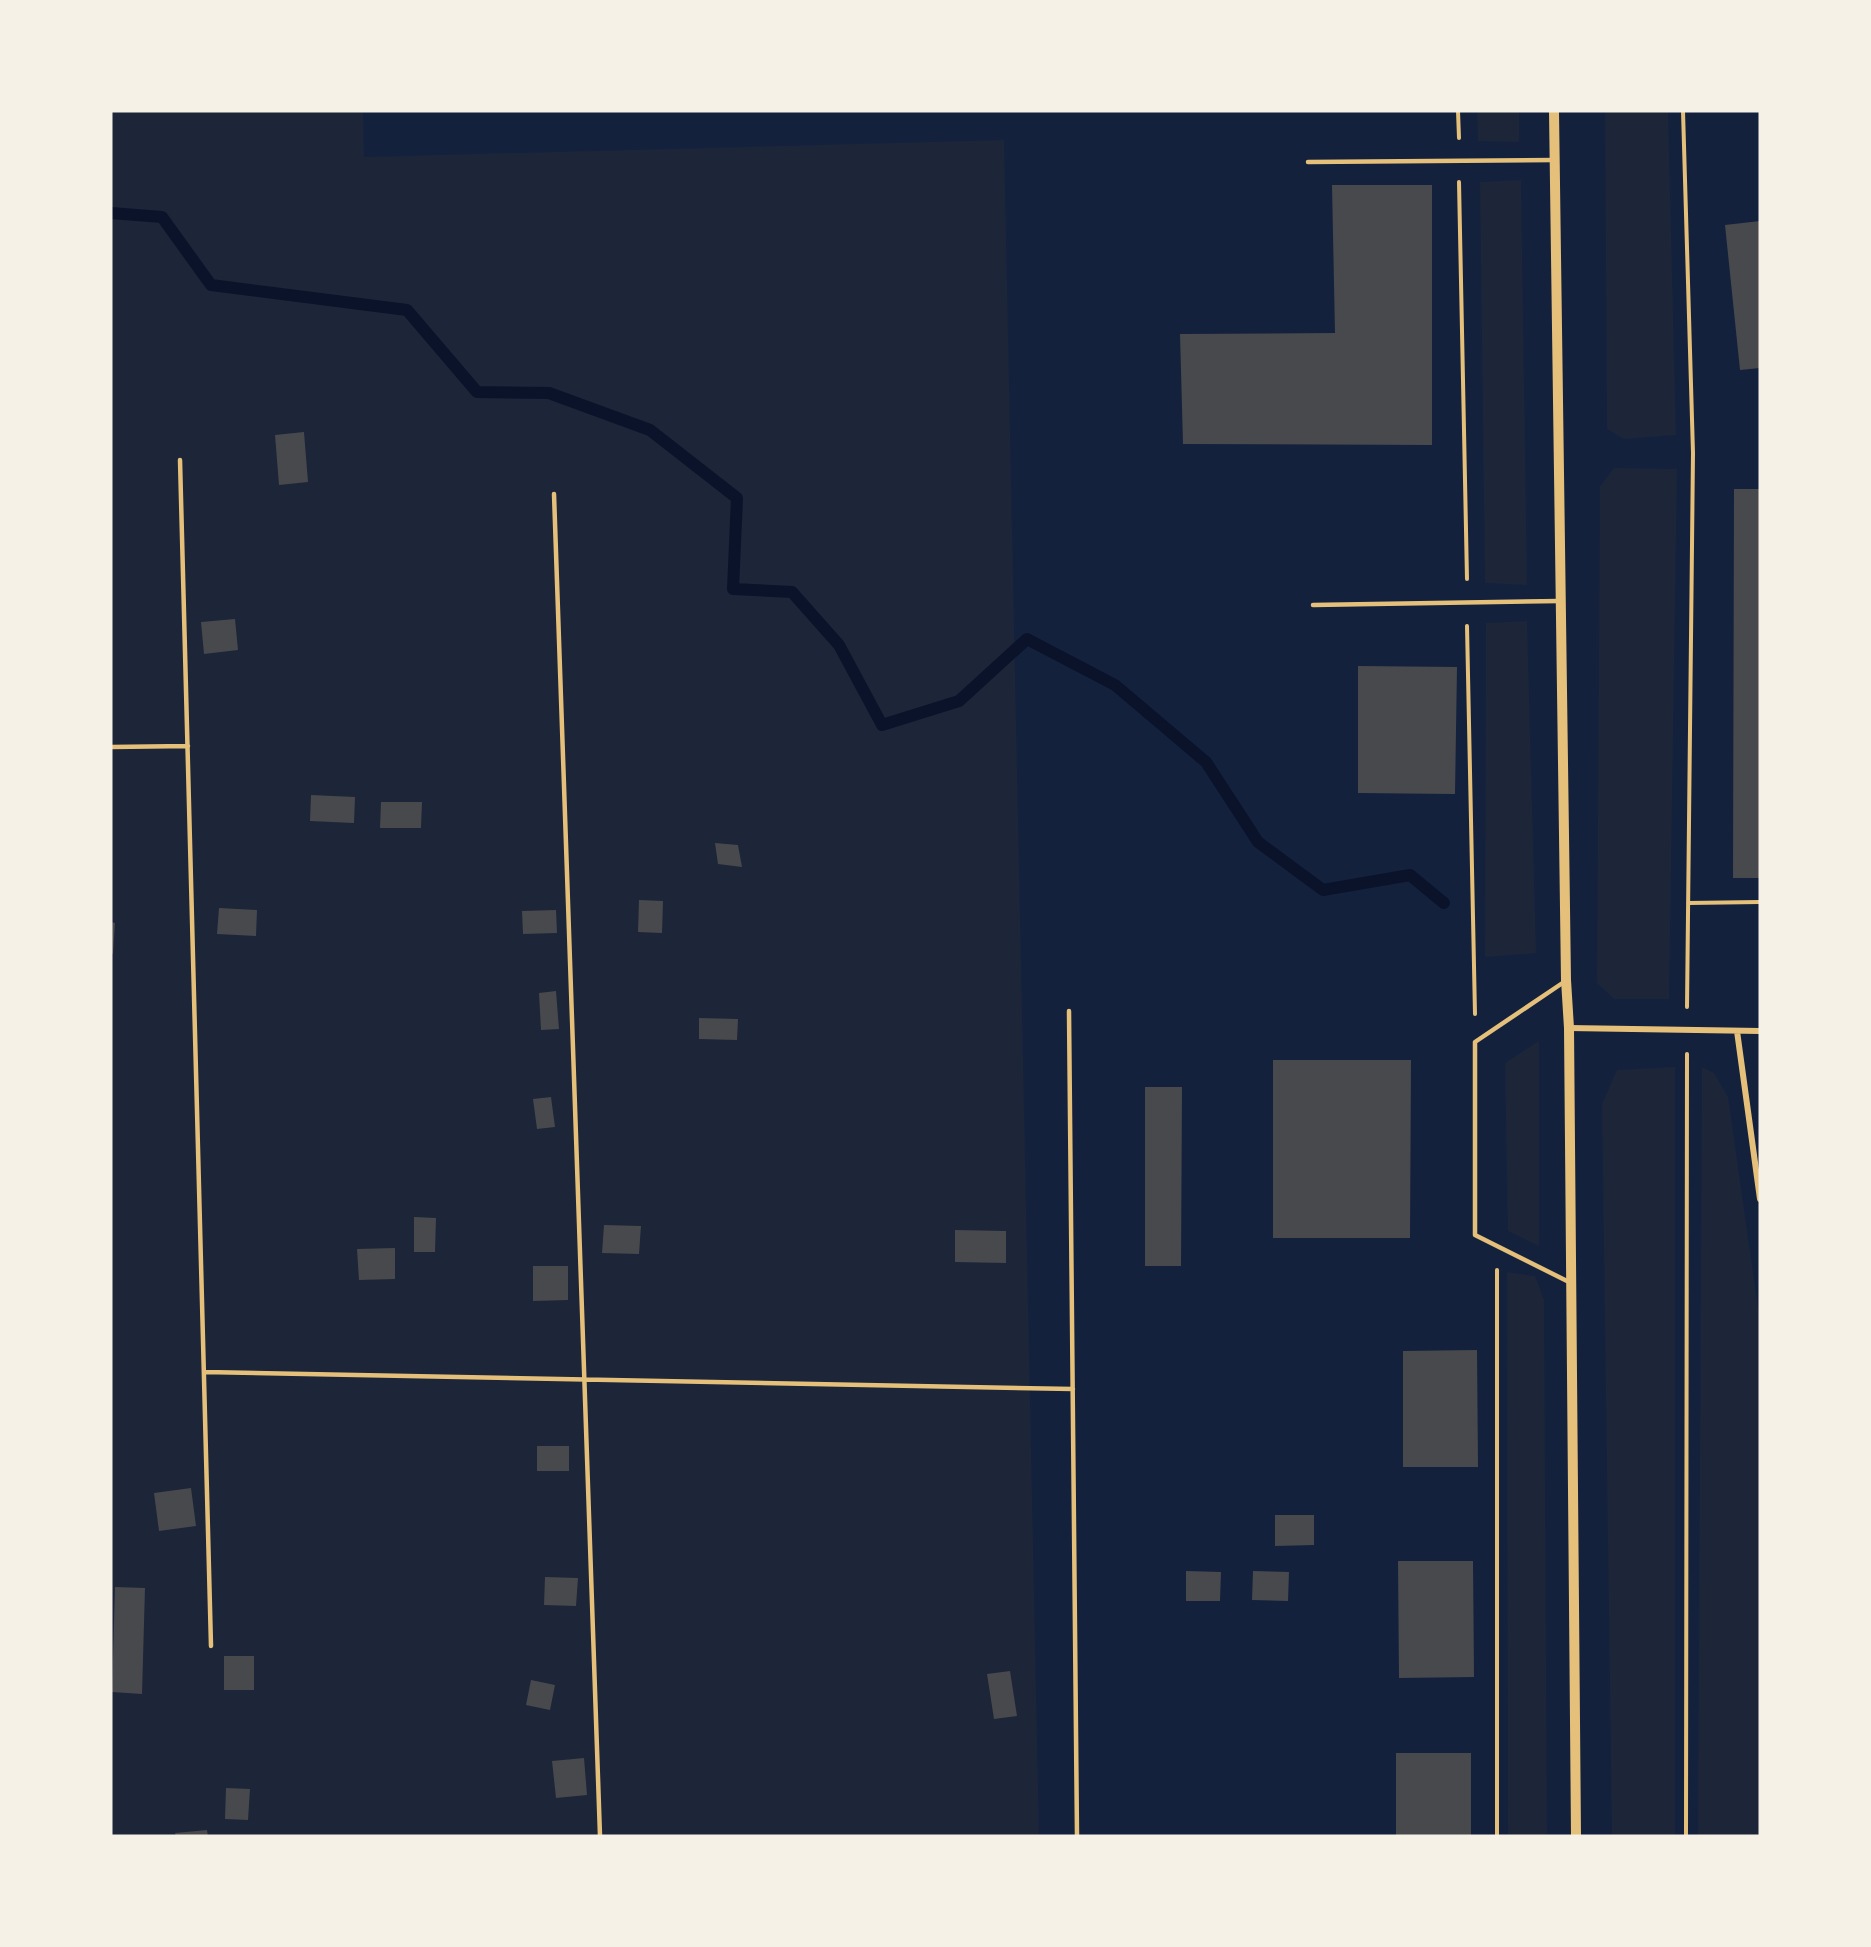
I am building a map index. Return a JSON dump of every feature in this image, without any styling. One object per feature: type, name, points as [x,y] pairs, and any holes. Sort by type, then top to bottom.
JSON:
[{"type":"street","points":[[1554,111],[1566,980],[1569,1028],[1576,1836]]},
{"type":"street","points":[[1569,1028],[1760,1031]]},
{"type":"street","points":[[1737,1031],[1760,1198]]},
{"type":"lane","points":[[1308,162],[1555,160]]},
{"type":"lane","points":[[180,460],[211,1646]]},
{"type":"lane","points":[[554,494],[600,1836]]},
{"type":"lane","points":[[1313,605],[1560,601]]},
{"type":"lane","points":[[111,747],[188,746]]},
{"type":"lane","points":[[1566,980],[1475,1042],[1475,1235],[1571,1283]]},
{"type":"lane","points":[[1069,1011],[1077,1836]]},
{"type":"lane","points":[[205,1372],[1073,1389]]},
{"type":"path","points":[[1458,111],[1475,1042]]},
{"type":"path","points":[[1683,111],[1693,453],[1686,1031],[1686,1836]]},
{"type":"path","points":[[1688,903],[1760,902]]},
{"type":"path","points":[[1497,1246],[1497,1836]]},
{"type":"shaded area","points":[[111,111],[363,111],[364,157],[1004,140],[1039,1836],[111,1836]]},
{"type":"shaded area","points":[[1477,111],[1519,111],[1519,142],[1478,141]]},
{"type":"shaded area","points":[[1605,111],[1668,111],[1676,435],[1624,439],[1607,429]]},
{"type":"shaded area","points":[[1521,180],[1527,585],[1485,583],[1480,182]]},
{"type":"shaded area","points":[[1614,468],[1677,469],[1669,999],[1614,999],[1597,983],[1600,486]]},
{"type":"shaded area","points":[[1527,621],[1536,953],[1485,957],[1486,623]]},
{"type":"shaded area","points":[[1539,1041],[1539,1246],[1508,1231],[1505,1063]]},
{"type":"shaded area","points":[[1675,1067],[1675,1836],[1612,1836],[1602,1104],[1617,1070]]},
{"type":"shaded area","points":[[1702,1067],[1714,1073],[1728,1097],[1760,1322],[1760,1836],[1698,1836]]},
{"type":"shaded area","points":[[1507,1272],[1535,1276],[1544,1300],[1547,1836],[1508,1836]]},
{"type":"building","points":[[1332,185],[1432,185],[1432,445],[1183,444],[1180,334],[1335,333]]},
{"type":"building","points":[[1760,221],[1760,368],[1740,370],[1725,225]]},
{"type":"building","points":[[304,432],[308,482],[279,485],[275,435]]},
{"type":"building","points":[[1734,489],[1760,489],[1760,878],[1733,878]]},
{"type":"building","points":[[235,619],[238,650],[204,654],[201,622]]},
{"type":"building","points":[[1358,666],[1457,667],[1455,794],[1358,793]]},
{"type":"building","points":[[311,795],[355,797],[354,823],[310,821]]},
{"type":"building","points":[[381,802],[422,802],[421,828],[380,828]]},
{"type":"building","points":[[715,843],[738,845],[742,867],[718,864]]},
{"type":"building","points":[[639,900],[663,901],[662,933],[638,932]]},
{"type":"building","points":[[219,908],[257,910],[256,936],[217,934]]},
{"type":"building","points":[[556,910],[557,933],[523,934],[522,911]]},
{"type":"building","points":[[111,922],[115,923],[113,954],[111,953]]},
{"type":"building","points":[[556,991],[559,1029],[541,1030],[539,993]]},
{"type":"building","points":[[699,1018],[738,1019],[737,1040],[699,1039]]},
{"type":"building","points":[[1273,1060],[1411,1060],[1410,1238],[1273,1238]]},
{"type":"building","points":[[1145,1087],[1182,1087],[1181,1266],[1145,1266]]},
{"type":"building","points":[[551,1097],[555,1127],[537,1129],[533,1099]]},
{"type":"building","points":[[414,1217],[436,1218],[435,1252],[414,1252]]},
{"type":"building","points":[[604,1225],[641,1226],[639,1254],[602,1253]]},
{"type":"building","points":[[955,1230],[1006,1231],[1006,1263],[955,1262]]},
{"type":"building","points":[[395,1248],[395,1279],[359,1280],[357,1249]]},
{"type":"building","points":[[533,1266],[568,1266],[568,1300],[533,1301]]},
{"type":"building","points":[[1477,1350],[1478,1467],[1403,1467],[1403,1351]]},
{"type":"building","points":[[537,1446],[569,1446],[569,1471],[537,1471]]},
{"type":"building","points":[[191,1488],[196,1526],[159,1531],[154,1493]]},
{"type":"building","points":[[1275,1515],[1314,1515],[1314,1545],[1275,1546]]},
{"type":"building","points":[[1398,1561],[1473,1561],[1474,1677],[1399,1678]]},
{"type":"building","points":[[1186,1571],[1221,1572],[1220,1601],[1186,1601]]},
{"type":"building","points":[[1253,1571],[1289,1572],[1288,1601],[1252,1600]]},
{"type":"building","points":[[545,1577],[578,1578],[576,1606],[544,1605]]},
{"type":"building","points":[[115,1587],[145,1588],[142,1694],[112,1692]]},
{"type":"building","points":[[224,1656],[254,1656],[254,1690],[224,1690]]},
{"type":"building","points":[[1010,1671],[1017,1716],[994,1719],[987,1674]]},
{"type":"building","points":[[531,1680],[555,1685],[550,1710],[526,1705]]},
{"type":"building","points":[[1396,1753],[1471,1753],[1471,1836],[1396,1836]]},
{"type":"building","points":[[584,1758],[587,1795],[556,1798],[552,1761]]},
{"type":"building","points":[[226,1788],[250,1789],[248,1820],[225,1819]]},
{"type":"building","points":[[207,1830],[208,1836],[176,1836],[175,1833]]},
{"type":"waterway","points":[[111,213],[162,217],[211,285],[407,310],[477,392],[549,393],[650,430],[737,498],[733,589],[792,592],[839,645],[882,725],[959,701],[1027,639],[1115,685],[1206,762],[1258,842],[1323,890],[1410,875],[1444,903]]}]
